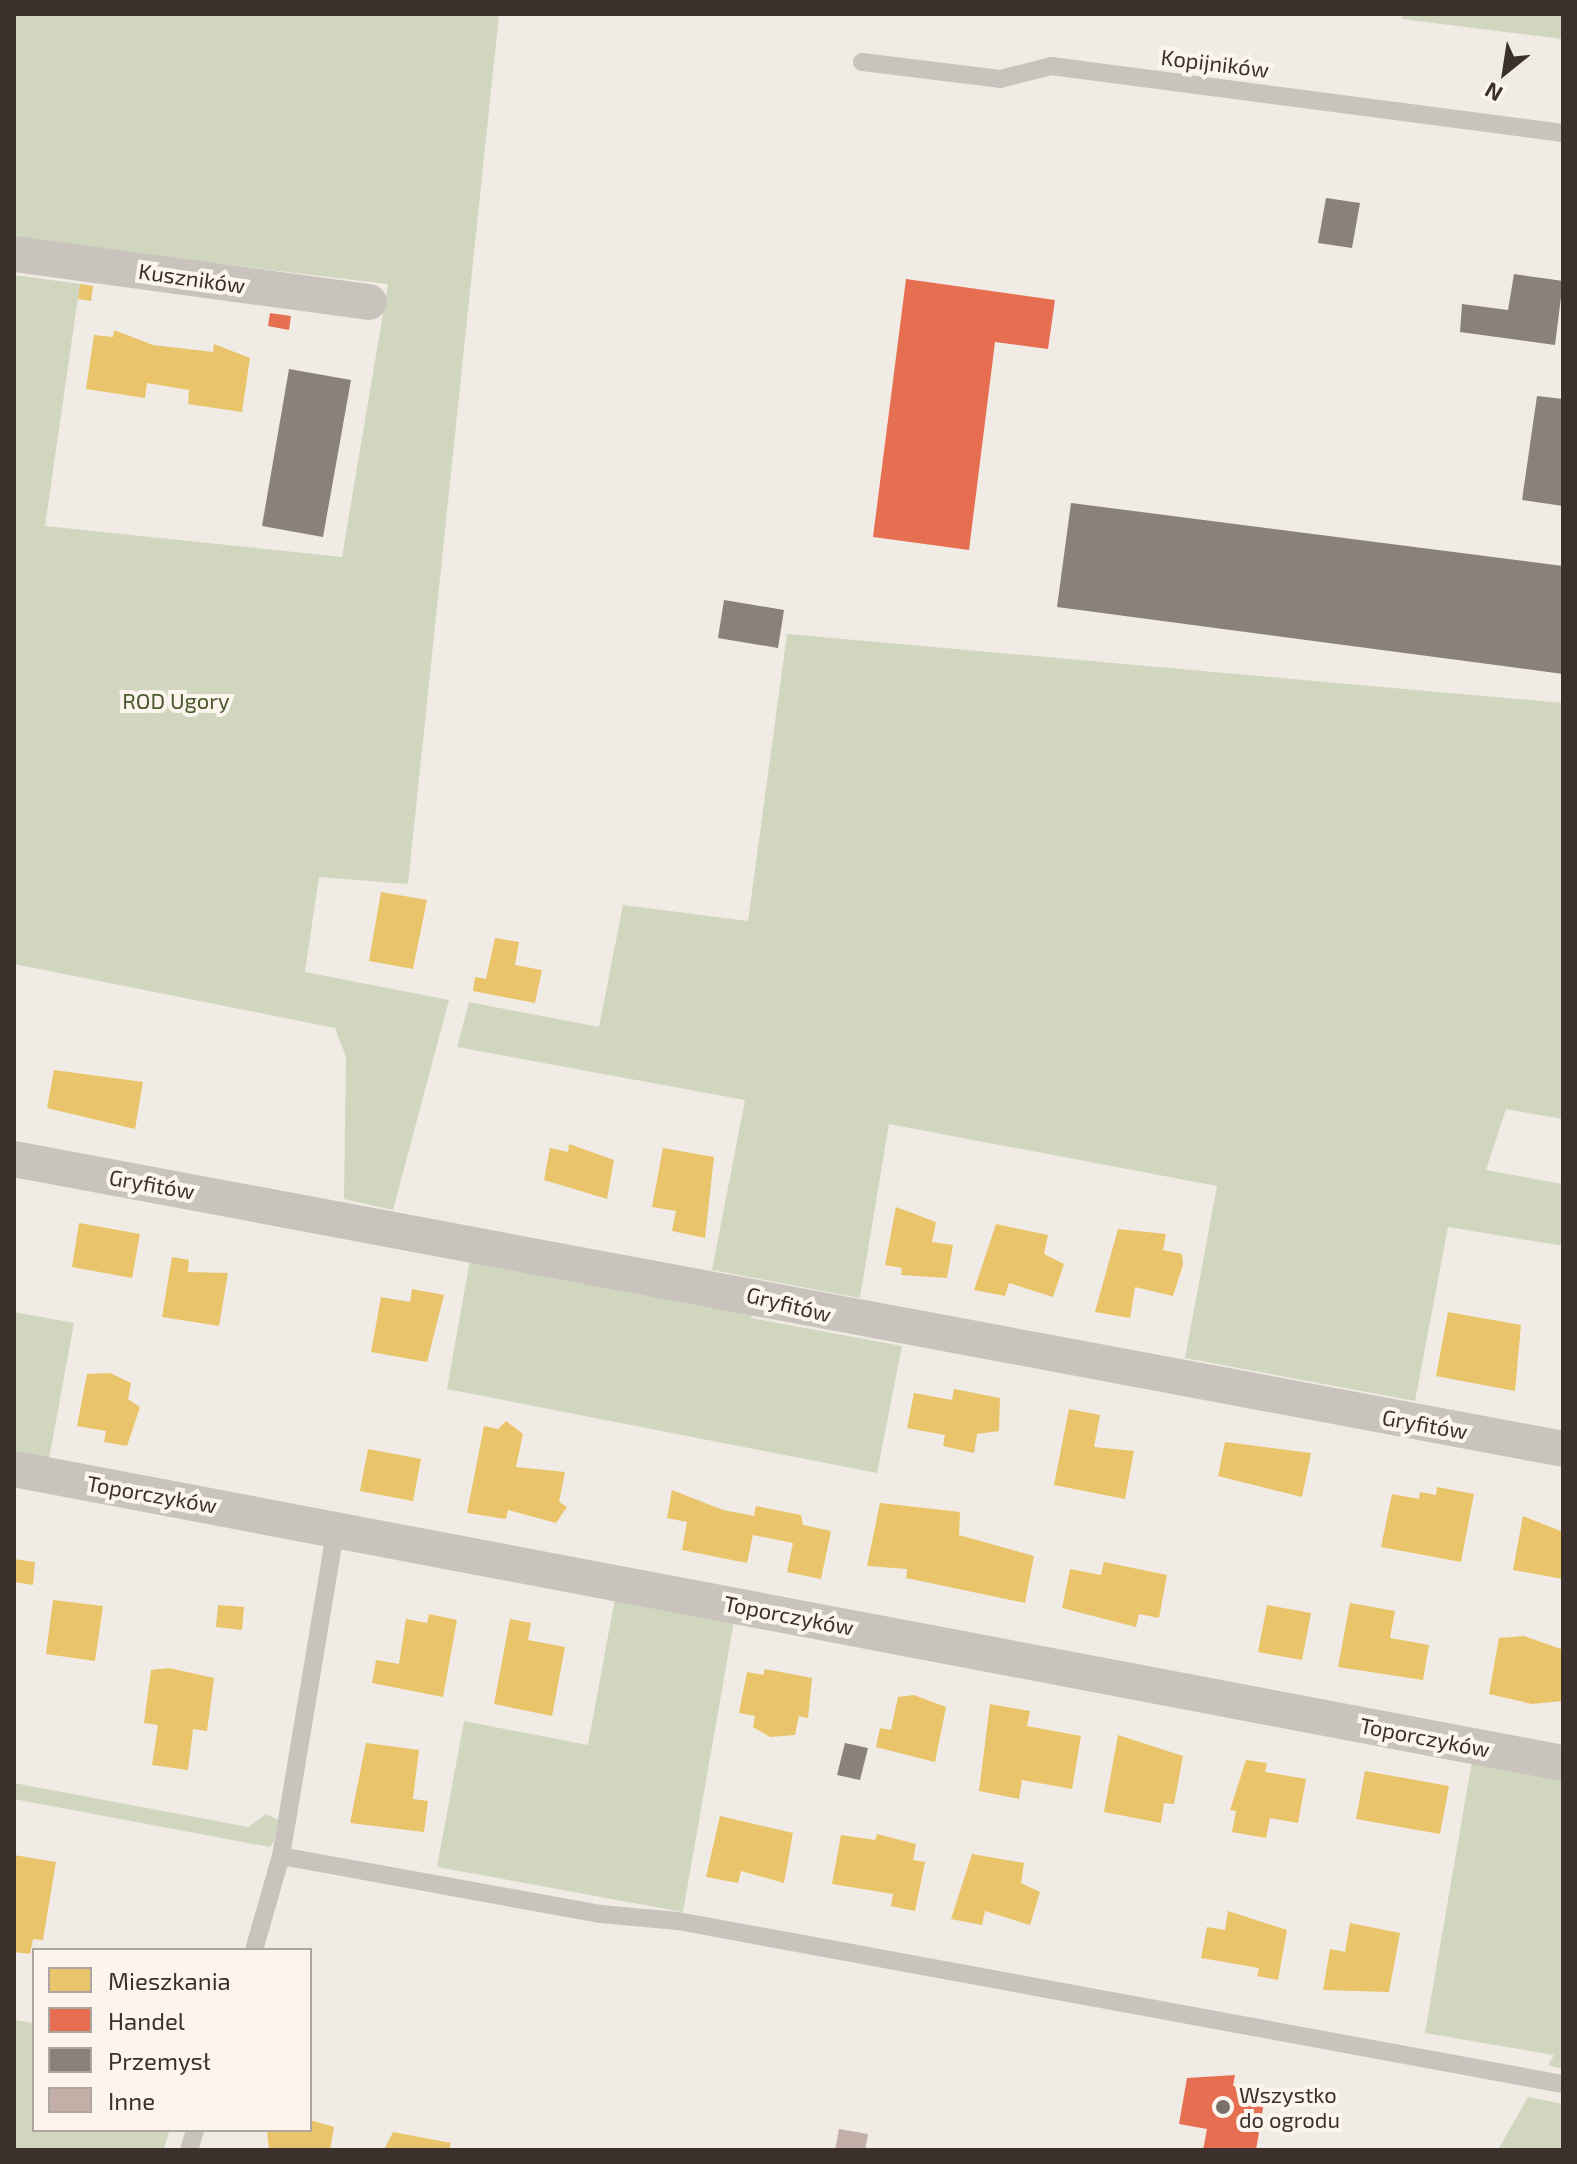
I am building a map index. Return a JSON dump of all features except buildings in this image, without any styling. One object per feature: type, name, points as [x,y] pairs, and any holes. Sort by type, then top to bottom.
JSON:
[{"type":"street","name":"Kuszników","points":[[14,254],[369,302]]},
{"type":"street","name":"Gryfitów","points":[[14,1159],[1563,1449]]},
{"type":"street","name":"Toporczyków","points":[[14,1469],[336,1527],[1563,1763]]},
{"type":"lane","name":"Kopijników","points":[[862,62],[1000,79],[1051,66],[1563,133]]},
{"type":"lane","points":[[255,1948],[281,1856],[336,1527]]},
{"type":"lane","points":[[281,1856],[600,1914],[678,1921],[1563,2084]]},
{"type":"green space","name":"ROD Ugory","points":[[14,14],[499,14],[408,884],[319,877],[305,972],[449,1000],[393,1210],[344,1199],[346,1057],[335,1028],[14,964],[14,275],[80,284],[45,526],[342,557],[388,284],[14,239]]},
{"type":"green space","points":[[1402,14],[1563,14],[1563,39],[1402,19]]},
{"type":"green space","points":[[787,634],[1563,703],[1563,1119],[1506,1109],[1486,1170],[1563,1184],[1563,1246],[1448,1227],[1415,1401],[1185,1358],[1217,1186],[889,1124],[860,1298],[712,1270],[745,1100],[457,1047],[469,1002],[599,1027],[623,905],[748,921]]},
{"type":"green space","points":[[471,1254],[753,1305],[751,1318],[902,1346],[877,1473],[447,1389]]},
{"type":"green space","points":[[14,1312],[74,1323],[48,1464],[14,1458]]},
{"type":"green space","points":[[615,1598],[734,1621],[683,1912],[437,1867],[464,1721],[588,1745]]},
{"type":"green space","points":[[1472,1761],[1563,1777],[1563,2069],[1548,2065],[1554,2055],[1425,2033]]},
{"type":"green space","points":[[14,1783],[248,1827],[266,1814],[278,1820],[270,1847],[14,1799]]},
{"type":"green space","points":[[14,2020],[32,2023],[32,2132],[169,2132],[163,2150],[14,2150]]},
{"type":"green space","points":[[1528,2097],[1563,2104],[1563,2150],[1498,2150]]},
{"type":"place","name":"Wszystko do ogrodu","points":[[1223,2107]]}]
